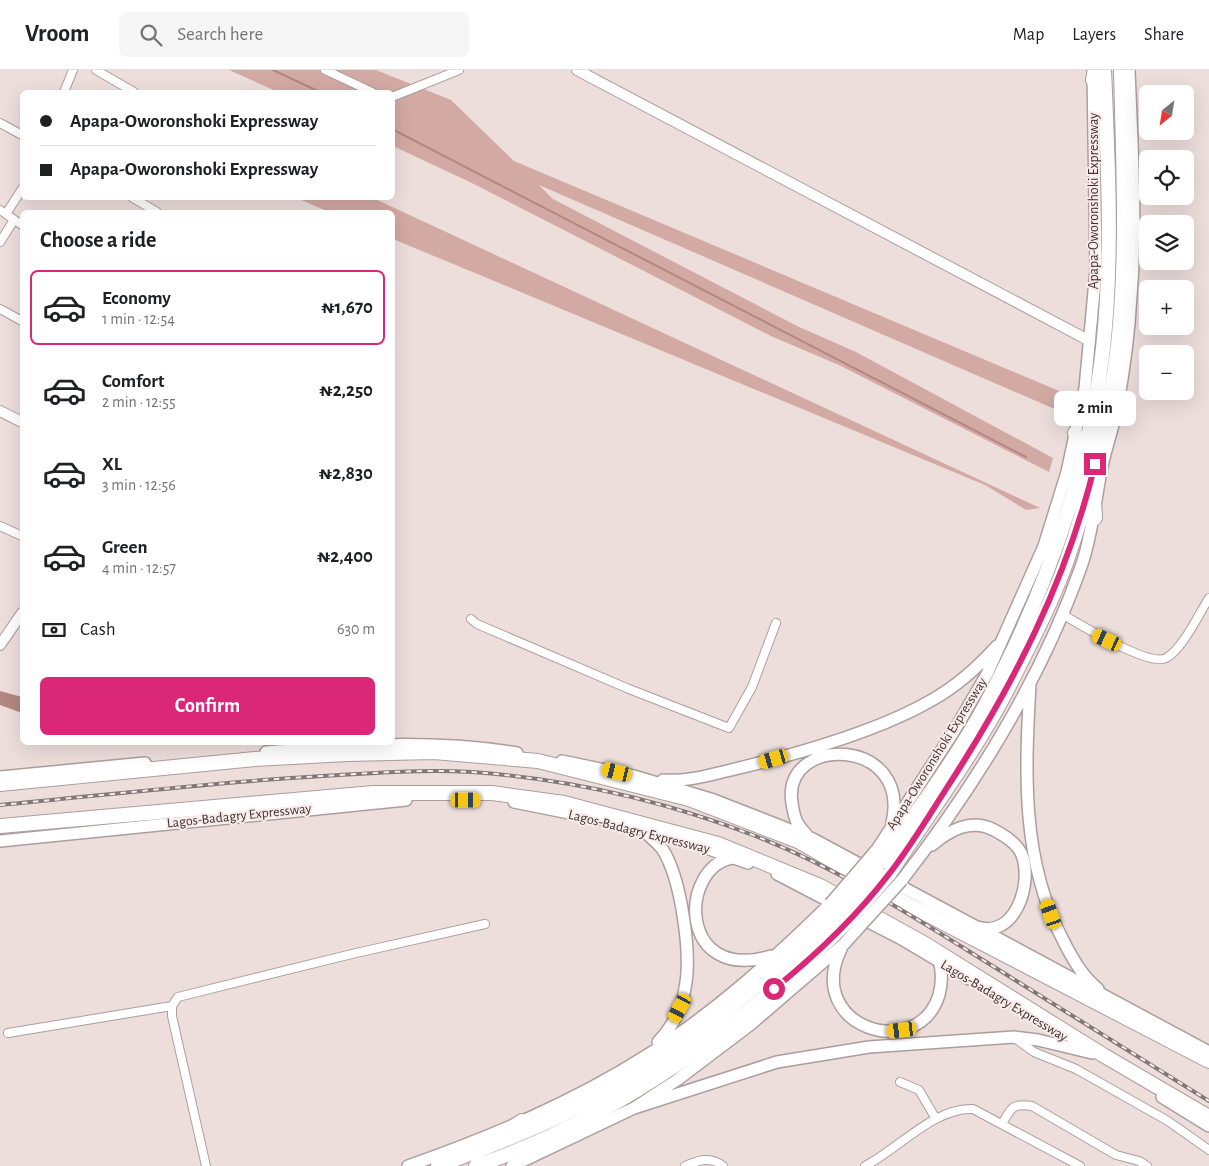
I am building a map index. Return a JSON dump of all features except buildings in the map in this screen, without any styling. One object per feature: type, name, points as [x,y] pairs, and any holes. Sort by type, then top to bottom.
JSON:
[{"type":"highway","name":"Apapa-Oworonshoki Expressway","points":[[476,1166],[512,1154],[568,1128],[643,1087],[689,1058],[787,979],[846,914],[872,864],[954,757],[986,704],[1019,636],[1056,550],[1085,467],[1114,370],[1121,317],[1125,212],[1120,70]]},
{"type":"highway","name":"Apapa-Oworonshoki Expressway","points":[[1081,435],[1103,349],[1108,274],[1099,72]]},
{"type":"highway","points":[[1081,435],[1085,467],[1093,497],[1095,518]]},
{"type":"highway","name":"Apapa-Oworonshoki Expressway","points":[[438,1166],[478,1145],[594,1098],[674,1050],[846,914],[896,877],[1005,694],[1048,605],[1065,564],[1080,515],[1085,467]]},
{"type":"highway","points":[[1080,515],[1093,497]]},
{"type":"highway","points":[[0,784],[255,759],[347,754],[434,752],[538,761],[689,799],[798,841],[907,904],[1209,1061]]},
{"type":"highway","name":"Lagos-Badagry Expressway","points":[[0,826],[373,793],[492,793],[564,803],[718,844],[820,886],[925,944],[1103,1055],[1209,1117]]},
{"type":"highway","points":[[478,1145],[524,1126]]},
{"type":"main road","name":"Apapa-Oworonshoki Expressway","points":[[872,864],[891,829],[970,705],[1008,628],[1044,546],[1117,409],[1131,296],[1133,174],[1129,70]]},
{"type":"main road","name":"Apapa-Oworonshoki Expressway","points":[[896,877],[921,854],[995,746],[1062,614],[1082,564],[1095,518],[1081,435],[1096,270],[1099,72]]},
{"type":"main road","points":[[634,776],[663,780],[686,780],[785,756],[886,722],[933,700],[972,672],[997,646],[1008,628]]},
{"type":"main road","points":[[1030,678],[1026,780],[1030,836],[1042,887],[1056,927],[1080,970],[1094,986],[1113,1002]]},
{"type":"main road","points":[[0,776],[360,745]]},
{"type":"main road","points":[[395,745],[480,747],[600,768],[714,800],[811,838],[1209,1052]]},
{"type":"main road","points":[[811,838],[798,826],[794,819],[790,793],[797,774],[808,762],[839,753],[859,756],[872,762],[884,774],[892,789],[894,802],[891,829]]},
{"type":"main road","name":"Lagos-Badagry Expressway","points":[[0,840],[395,800],[502,800],[605,820],[699,845],[774,873],[900,938],[1092,1053],[1209,1126]]},
{"type":"main road","points":[[921,854],[946,834],[960,826],[972,825],[986,826],[1010,838],[1022,854],[1026,873],[1025,889],[1013,915],[998,926],[983,929],[970,925]]},
{"type":"main road","points":[[644,831],[663,850],[676,883],[681,906],[688,963],[686,987],[680,1008],[670,1027],[648,1055]]},
{"type":"main road","points":[[733,858],[712,870],[702,883],[695,908],[699,932],[711,948],[729,959],[754,961],[775,955]]},
{"type":"main road","name":"Apapa-Oworonshoki Expressway","points":[[524,1126],[648,1055],[704,1014],[775,955],[846,914]]},
{"type":"main road","name":"Apapa-Oworonshoki Expressway","points":[[512,1166],[634,1108],[733,1039],[844,944],[846,914]]},
{"type":"main road","points":[[844,944],[832,973],[838,1001],[844,1011],[855,1021],[870,1028],[888,1032],[902,1030],[918,1023],[929,1013],[937,1001],[941,987],[942,972],[939,961]]},
{"type":"main road","points":[[634,1108],[785,1061],[868,1047],[1014,1037],[1053,1043],[1092,1053]]},
{"type":"main road","name":"Apapa-Oworonshoki Expressway","points":[[408,1166],[478,1145]]},
{"type":"street","points":[[65,90],[73,70]]},
{"type":"street","points":[[96,70],[131,90]]},
{"type":"street","points":[[325,70],[368,90]]},
{"type":"street","points":[[395,96],[459,70]]},
{"type":"street","points":[[577,70],[1090,342]]},
{"type":"street","points":[[0,123],[20,134]]},
{"type":"street","points":[[20,191],[3,212],[20,224]]},
{"type":"street","points":[[136,200],[154,210]]},
{"type":"street","points":[[0,242],[14,220]]},
{"type":"street","points":[[0,309],[20,320]]},
{"type":"street","points":[[0,411],[20,421]]},
{"type":"street","points":[[0,526],[20,535]]},
{"type":"street","points":[[1062,614],[1114,643],[1153,660],[1161,660],[1174,652],[1209,598]]},
{"type":"street","points":[[0,645],[20,617]]},
{"type":"street","points":[[471,619],[477,624],[629,689],[729,728],[752,688],[776,623]]},
{"type":"street","points":[[206,1166],[172,1016],[172,1006],[178,997],[356,953],[485,924]]},
{"type":"street","points":[[8,1033],[172,1006]]},
{"type":"street","points":[[1014,1037],[1034,1052],[1076,1069],[1168,1121],[1209,1150]]},
{"type":"street","points":[[900,1082],[919,1090],[936,1119]]},
{"type":"street","points":[[1002,1124],[1013,1106],[1020,1104],[1032,1106],[1116,1155],[1139,1161],[1147,1166]]},
{"type":"street","points":[[871,1165],[936,1119],[953,1110],[973,1109],[1080,1166]]},
{"type":"street","points":[[685,1166],[702,1159],[711,1160],[723,1166]]},
{"type":"shaded area","points":[[229,70],[376,70],[451,100],[514,161],[1071,396],[1066,414],[539,185],[553,199],[797,326],[856,352],[1053,458],[1049,472],[841,366],[771,336],[476,185],[395,147],[395,90],[274,90]]},
{"type":"shaded area","points":[[302,200],[377,200],[1040,508],[1026,510],[985,485],[395,240],[395,210],[324,210]]},
{"type":"shaded area","points":[[0,691],[20,696],[20,712],[0,705]]},
{"type":"waterway","points":[[273,70],[316,90]]},
{"type":"waterway","points":[[395,131],[1026,457]]},
{"type":"railway","points":[[0,805],[242,782],[435,771],[508,775],[578,786],[648,801],[716,822],[781,846],[870,891],[1209,1101]]},
{"type":"route","points":[[774,989],[831,938],[890,873],[972,750],[1005,694],[1048,605],[1065,564],[1095,464]]}]
